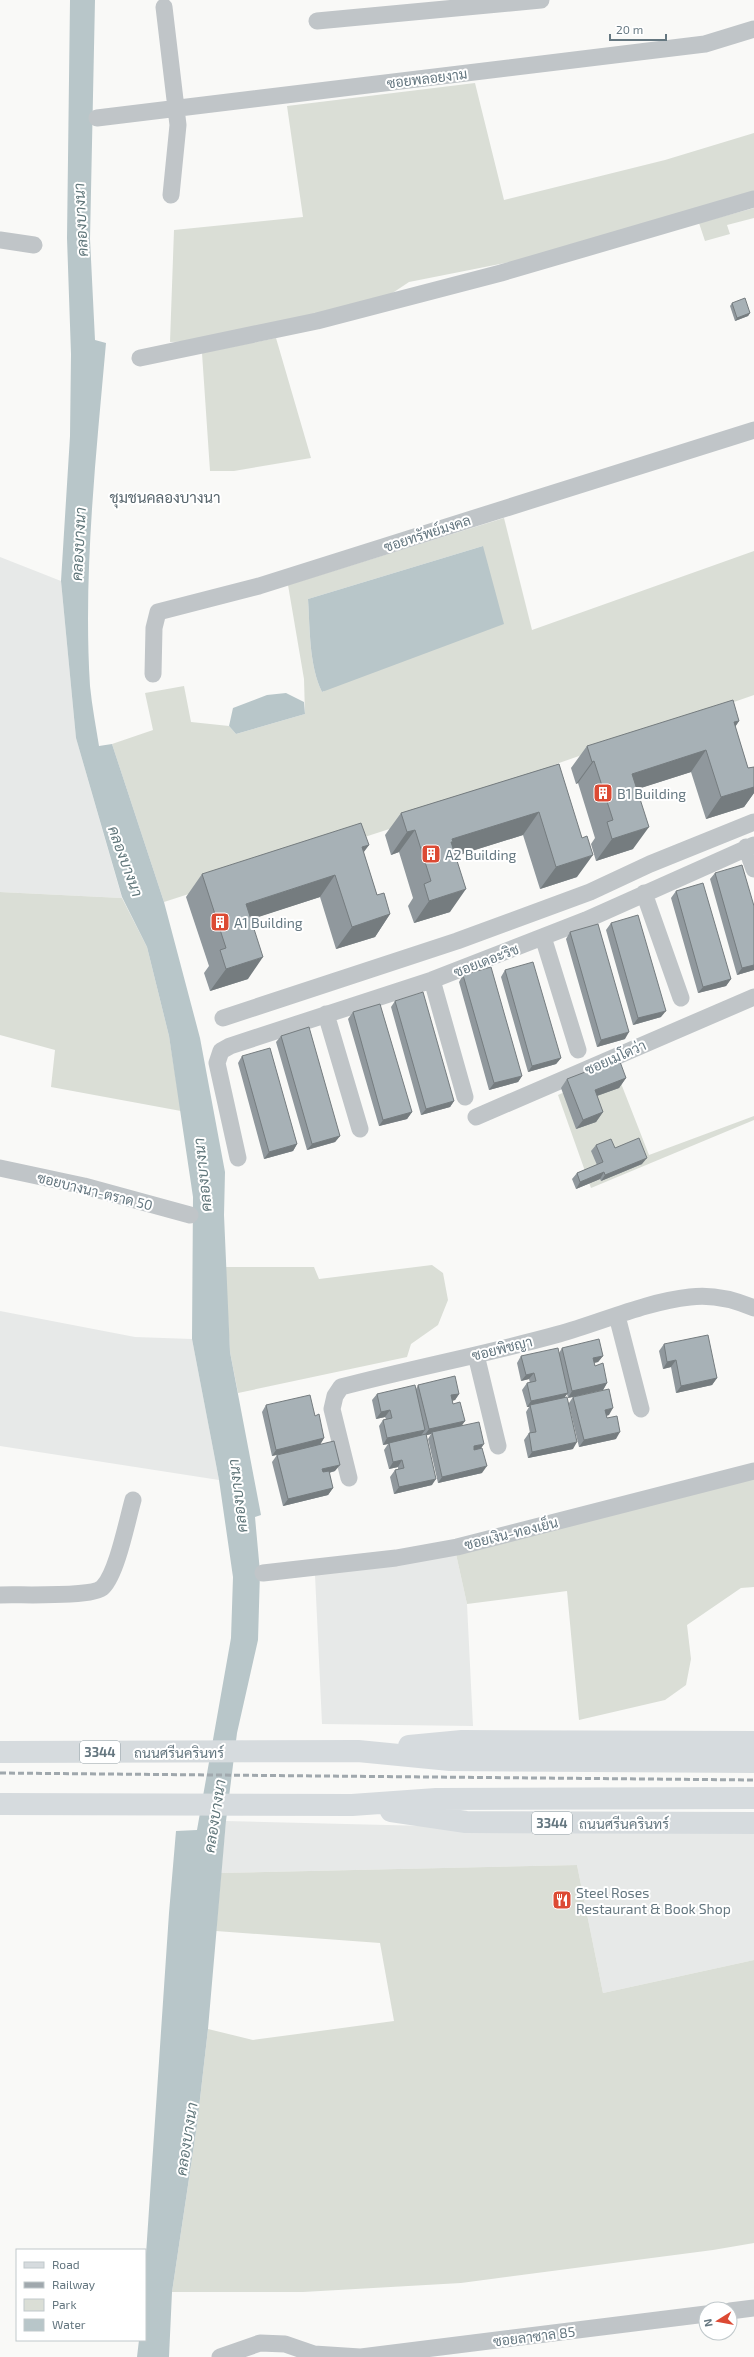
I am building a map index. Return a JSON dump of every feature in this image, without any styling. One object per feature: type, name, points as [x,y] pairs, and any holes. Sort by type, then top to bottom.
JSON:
[{"type":"main road","name":"ถนนศรีนครินทร์","points":[[0,1752],[358,1751],[462,1741],[754,1742]]},
{"type":"main road","name":"ถนนศรีนครินทร์","points":[[358,1751],[450,1760],[748,1762]]},
{"type":"main road","name":"ถนนศรีนครินทร์","points":[[0,1804],[352,1805],[436,1799],[748,1798]]},
{"type":"main road","name":"ถนนศรีนครินทร์","points":[[352,1805],[466,1822],[754,1823]]},
{"type":"street","points":[[317,21],[541,0]]},
{"type":"street","points":[[164,7],[178,125],[171,195]]},
{"type":"street","name":"ซอยพลอยงาม","points":[[97,118],[705,44],[754,29]]},
{"type":"street","points":[[140,358],[317,321],[501,273],[754,199]]},
{"type":"street","points":[[0,240],[34,245]]},
{"type":"street","name":"ซอยทรัพย์มงคล","points":[[153,674],[154,628],[158,612],[259,586],[754,430]]},
{"type":"street","points":[[223,1018],[457,941],[590,892],[650,864],[754,822]]},
{"type":"street","points":[[750,846],[754,869]]},
{"type":"street","name":"ซอยเดอะริช","points":[[238,1158],[217,1063],[221,1051],[230,1046],[432,980],[543,938],[750,846]]},
{"type":"street","points":[[644,894],[681,998]]},
{"type":"street","points":[[543,938],[578,1050]]},
{"type":"street","points":[[432,980],[465,1097]]},
{"type":"street","name":"ซอยเมโดว่า","points":[[476,1118],[754,997]]},
{"type":"street","points":[[326,1014],[360,1129]]},
{"type":"street","name":"ซอยบางนา-ตราด 50","points":[[0,1168],[84,1186],[190,1215]]},
{"type":"street","name":"ซอยพิชญา","points":[[349,1478],[332,1409],[335,1396],[341,1387],[559,1334],[671,1300],[691,1296],[719,1296],[733,1299],[754,1308]]},
{"type":"street","points":[[617,1316],[641,1409]]},
{"type":"street","points":[[476,1354],[498,1446]]},
{"type":"street","name":"ซอยเงิน-ทองเย็น","points":[[263,1573],[396,1558],[457,1546],[754,1471]]},
{"type":"street","points":[[0,1595],[86,1593],[102,1588],[111,1577],[133,1500]]},
{"type":"street","points":[[738,2310],[754,2308]]},
{"type":"street","name":"ซอยลาซาล 85","points":[[220,2357],[260,2343],[285,2344],[314,2354],[361,2357],[698,2315]]},
{"type":"shaded area","points":[[0,557],[61,581],[76,738],[122,898],[0,892]]},
{"type":"shaded area","points":[[0,1311],[135,1337],[192,1339],[219,1480],[0,1446]]},
{"type":"shaded area","points":[[456,1554],[467,1604],[473,1726],[322,1724],[315,1575]]},
{"type":"shaded area","points":[[226,1821],[754,1834],[754,1960],[603,1993],[577,1865],[221,1873]]},
{"type":"green space","points":[[475,83],[504,200],[665,160],[754,133],[754,194],[515,261],[409,282],[388,296],[201,341],[170,342],[174,230],[303,217],[287,106]]},
{"type":"green space","points":[[754,208],[754,218],[727,225],[730,234],[705,241],[699,223]]},
{"type":"green space","points":[[276,338],[311,458],[234,471],[210,471],[202,353]]},
{"type":"green space","points":[[504,518],[532,630],[754,551],[754,695],[559,763],[442,812],[164,902],[112,744],[153,730],[145,693],[184,686],[191,722],[229,726],[236,734],[305,714],[304,679],[288,585]],"holes":[[[483,546],[323,692],[318,681],[312,659],[308,599]]]},
{"type":"green space","points":[[0,892],[122,898],[147,947],[169,1036],[181,1111],[51,1087],[55,1050],[0,1035]]},
{"type":"green space","points":[[615,1068],[649,1155],[754,1116],[754,1120],[591,1188],[558,1095]]},
{"type":"green space","points":[[432,1265],[443,1273],[448,1300],[438,1325],[411,1344],[407,1357],[238,1393],[230,1352],[225,1267],[314,1267],[319,1279]]},
{"type":"green space","points":[[754,1478],[754,1587],[741,1588],[687,1625],[691,1659],[686,1685],[665,1700],[579,1720],[567,1591],[467,1604],[456,1554]]},
{"type":"green space","points":[[577,1865],[603,1993],[754,1960],[754,2243],[713,2250],[461,2283],[303,2292],[172,2292],[197,2125],[208,2029],[253,2040],[394,2021],[380,1943],[216,1931],[221,1873]]},
{"type":"water","name":"คลองบางนา","points":[[70,0],[95,0],[90,239],[95,340],[106,343],[89,558],[88,643],[90,686],[99,746],[112,744],[164,902],[200,1038],[225,1172],[224,1215],[230,1352],[261,1515],[255,1517],[260,1572],[258,1640],[237,1733],[226,1821],[208,2029],[197,2125],[172,2292],[169,2357],[137,2357],[139,2341],[146,2341],[146,2254],[169,1913],[176,1831],[197,1830],[231,1638],[233,1577],[219,1480],[192,1339],[193,1197],[169,1036],[147,947],[122,897],[76,738],[61,581],[70,436],[71,354],[67,238]]},
{"type":"water","points":[[483,546],[504,624],[322,692],[312,659],[308,599]]},
{"type":"water","points":[[286,693],[304,702],[305,714],[236,734],[229,726],[233,708],[267,695]]},
{"type":"building","points":[[745,298],[750,313],[737,318],[732,303]]},
{"type":"building","points":[[733,700],[739,721],[734,722],[748,768],[754,767],[754,787],[721,797],[706,750],[632,774],[649,827],[612,839],[607,822],[613,820],[594,761],[592,762],[587,746]]},
{"type":"building","points":[[559,764],[582,838],[587,836],[593,855],[556,867],[539,812],[452,839],[453,842],[451,842],[466,889],[429,901],[424,884],[431,881],[415,830],[407,832],[401,813]]},
{"type":"building","points":[[361,823],[369,845],[362,847],[377,895],[384,893],[390,914],[352,927],[335,875],[246,904],[263,957],[226,969],[220,950],[226,948],[202,874]]},
{"type":"building","points":[[742,865],[754,906],[754,965],[742,968],[715,873]]},
{"type":"building","points":[[703,883],[731,979],[703,987],[676,891]]},
{"type":"building","points":[[638,915],[666,1011],[638,1018],[611,923]]},
{"type":"building","points":[[598,924],[629,1032],[601,1040],[570,932]]},
{"type":"building","points":[[533,962],[561,1058],[532,1066],[505,970]]},
{"type":"building","points":[[491,967],[522,1076],[494,1083],[463,975]]},
{"type":"building","points":[[423,992],[454,1101],[426,1109],[395,1001]]},
{"type":"building","points":[[380,1004],[412,1112],[383,1120],[353,1012]]},
{"type":"building","points":[[309,1027],[340,1136],[312,1144],[281,1036]]},
{"type":"building","points":[[270,1048],[297,1144],[269,1152],[242,1056]]},
{"type":"building","points":[[619,1059],[626,1078],[595,1090],[603,1112],[583,1120],[567,1079]]},
{"type":"building","points":[[639,1138],[647,1158],[605,1175],[604,1172],[580,1182],[577,1173],[603,1162],[596,1145],[611,1139],[615,1148]]},
{"type":"building","points":[[708,1335],[717,1378],[681,1386],[676,1360],[667,1362],[664,1344]]},
{"type":"building","points":[[599,1339],[603,1356],[593,1358],[595,1366],[603,1363],[607,1383],[572,1391],[562,1348]]},
{"type":"building","points":[[558,1348],[568,1393],[531,1401],[527,1383],[536,1381],[534,1373],[526,1375],[521,1356]]},
{"type":"building","points":[[455,1376],[459,1394],[451,1395],[453,1404],[460,1402],[465,1421],[429,1429],[418,1385]]},
{"type":"building","points":[[415,1385],[425,1430],[387,1438],[383,1420],[392,1418],[390,1410],[381,1412],[377,1394]]},
{"type":"building","points":[[609,1389],[613,1408],[605,1410],[607,1418],[617,1416],[620,1432],[584,1440],[573,1397]]},
{"type":"building","points":[[310,1395],[315,1416],[319,1414],[324,1438],[276,1450],[266,1405]]},
{"type":"building","points":[[567,1397],[577,1442],[532,1452],[529,1433],[536,1432],[530,1405]]},
{"type":"building","points":[[479,1422],[484,1444],[474,1446],[474,1450],[482,1448],[487,1466],[442,1477],[432,1432]]},
{"type":"building","points":[[426,1434],[436,1479],[399,1487],[395,1470],[404,1468],[402,1460],[393,1462],[389,1443]]},
{"type":"building","points":[[334,1441],[340,1465],[322,1469],[323,1472],[329,1471],[333,1488],[288,1499],[277,1455]]},
{"type":"railway","points":[[0,1773],[754,1780]]},
{"type":"place","name":"B1 Building","points":[[603,793]]},
{"type":"place","name":"A2 Building","points":[[431,854]]},
{"type":"place","name":"A1 Building","points":[[220,922]]},
{"type":"place","name":"Steel Roses Restaurant & Book Shop","points":[[562,1900]]},
{"type":"district","name":"ชุมชนคลองบางนา","points":[[165,497]]}]
